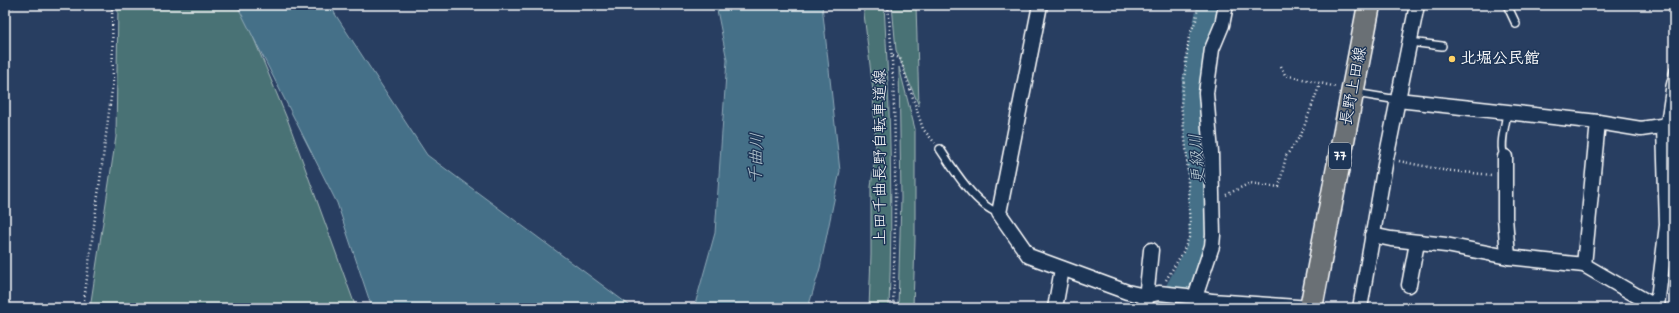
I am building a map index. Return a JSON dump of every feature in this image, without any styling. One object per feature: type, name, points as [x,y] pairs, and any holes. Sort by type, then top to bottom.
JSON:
[{"type":"main road","name":"長野上田線","points":[[1311,308],[1369,5]]},
{"type":"street","points":[[1040,5],[1000,213],[1029,256],[1126,292],[1152,298],[1191,297],[1232,305],[1311,308]]},
{"type":"street","points":[[1191,297],[1212,246],[1211,153],[1206,93],[1212,49],[1222,25],[1226,5]]},
{"type":"street","points":[[1360,308],[1386,159],[1417,5]]},
{"type":"street","points":[[1372,235],[1446,245],[1508,257],[1584,265],[1658,307],[1667,225],[1669,126],[1641,129],[1598,122],[1398,100]]},
{"type":"street","points":[[1584,265],[1598,122]]},
{"type":"street","points":[[1505,157],[1505,217],[1508,257]]},
{"type":"street","points":[[1409,285],[1417,242]]},
{"type":"street","points":[[1151,250],[1152,298]]},
{"type":"street","points":[[1055,308],[1062,269]]},
{"type":"lane","points":[[1507,5],[1516,24]]},
{"type":"lane","points":[[1410,42],[1442,46]]},
{"type":"lane","points":[[1669,126],[1668,93],[1674,70]]},
{"type":"lane","points":[[1353,92],[1398,100]]},
{"type":"lane","points":[[1505,157],[1503,154],[1503,143],[1507,112]]},
{"type":"lane","points":[[940,149],[953,169],[981,202],[991,210],[1000,213]]},
{"type":"path","points":[[5,9],[19,5]]},
{"type":"path","points":[[83,308],[113,82],[112,5]]},
{"type":"path","name":"上田千曲長野自転車道線","points":[[888,5],[893,56],[895,219],[893,308]]},
{"type":"path","points":[[1152,298],[1183,252],[1190,235],[1187,157],[1181,104],[1189,36],[1196,20],[1198,5]]},
{"type":"path","points":[[893,56],[900,58],[923,129],[940,149]]},
{"type":"path","points":[[1281,66],[1285,75],[1353,92]]},
{"type":"path","points":[[1212,201],[1250,183],[1279,187],[1286,156],[1301,135],[1320,84]]},
{"type":"path","points":[[1386,159],[1443,170],[1505,177]]},
{"type":"green space","points":[[118,5],[240,5],[288,121],[356,308],[90,308],[116,137]]},
{"type":"green space","points":[[863,5],[884,5],[890,156],[891,232],[889,308],[869,308],[871,187],[876,149],[873,91]]},
{"type":"green space","points":[[892,5],[916,5],[919,106],[896,50]]},
{"type":"green space","points":[[899,67],[915,129],[915,240],[913,308],[898,308],[901,198]]},
{"type":"water","points":[[237,5],[331,5],[335,14],[427,155],[633,308],[372,308],[337,203]]},
{"type":"water","name":"千曲川","points":[[716,5],[822,5],[840,171],[820,268],[808,308],[694,308],[715,233],[727,60]]},
{"type":"waterway","name":"更級川","points":[[1168,308],[1195,256],[1201,237],[1199,156],[1192,96],[1201,40],[1210,5]]},
{"type":"place","name":"北堀公民館","points":[[1452,59]]}]
